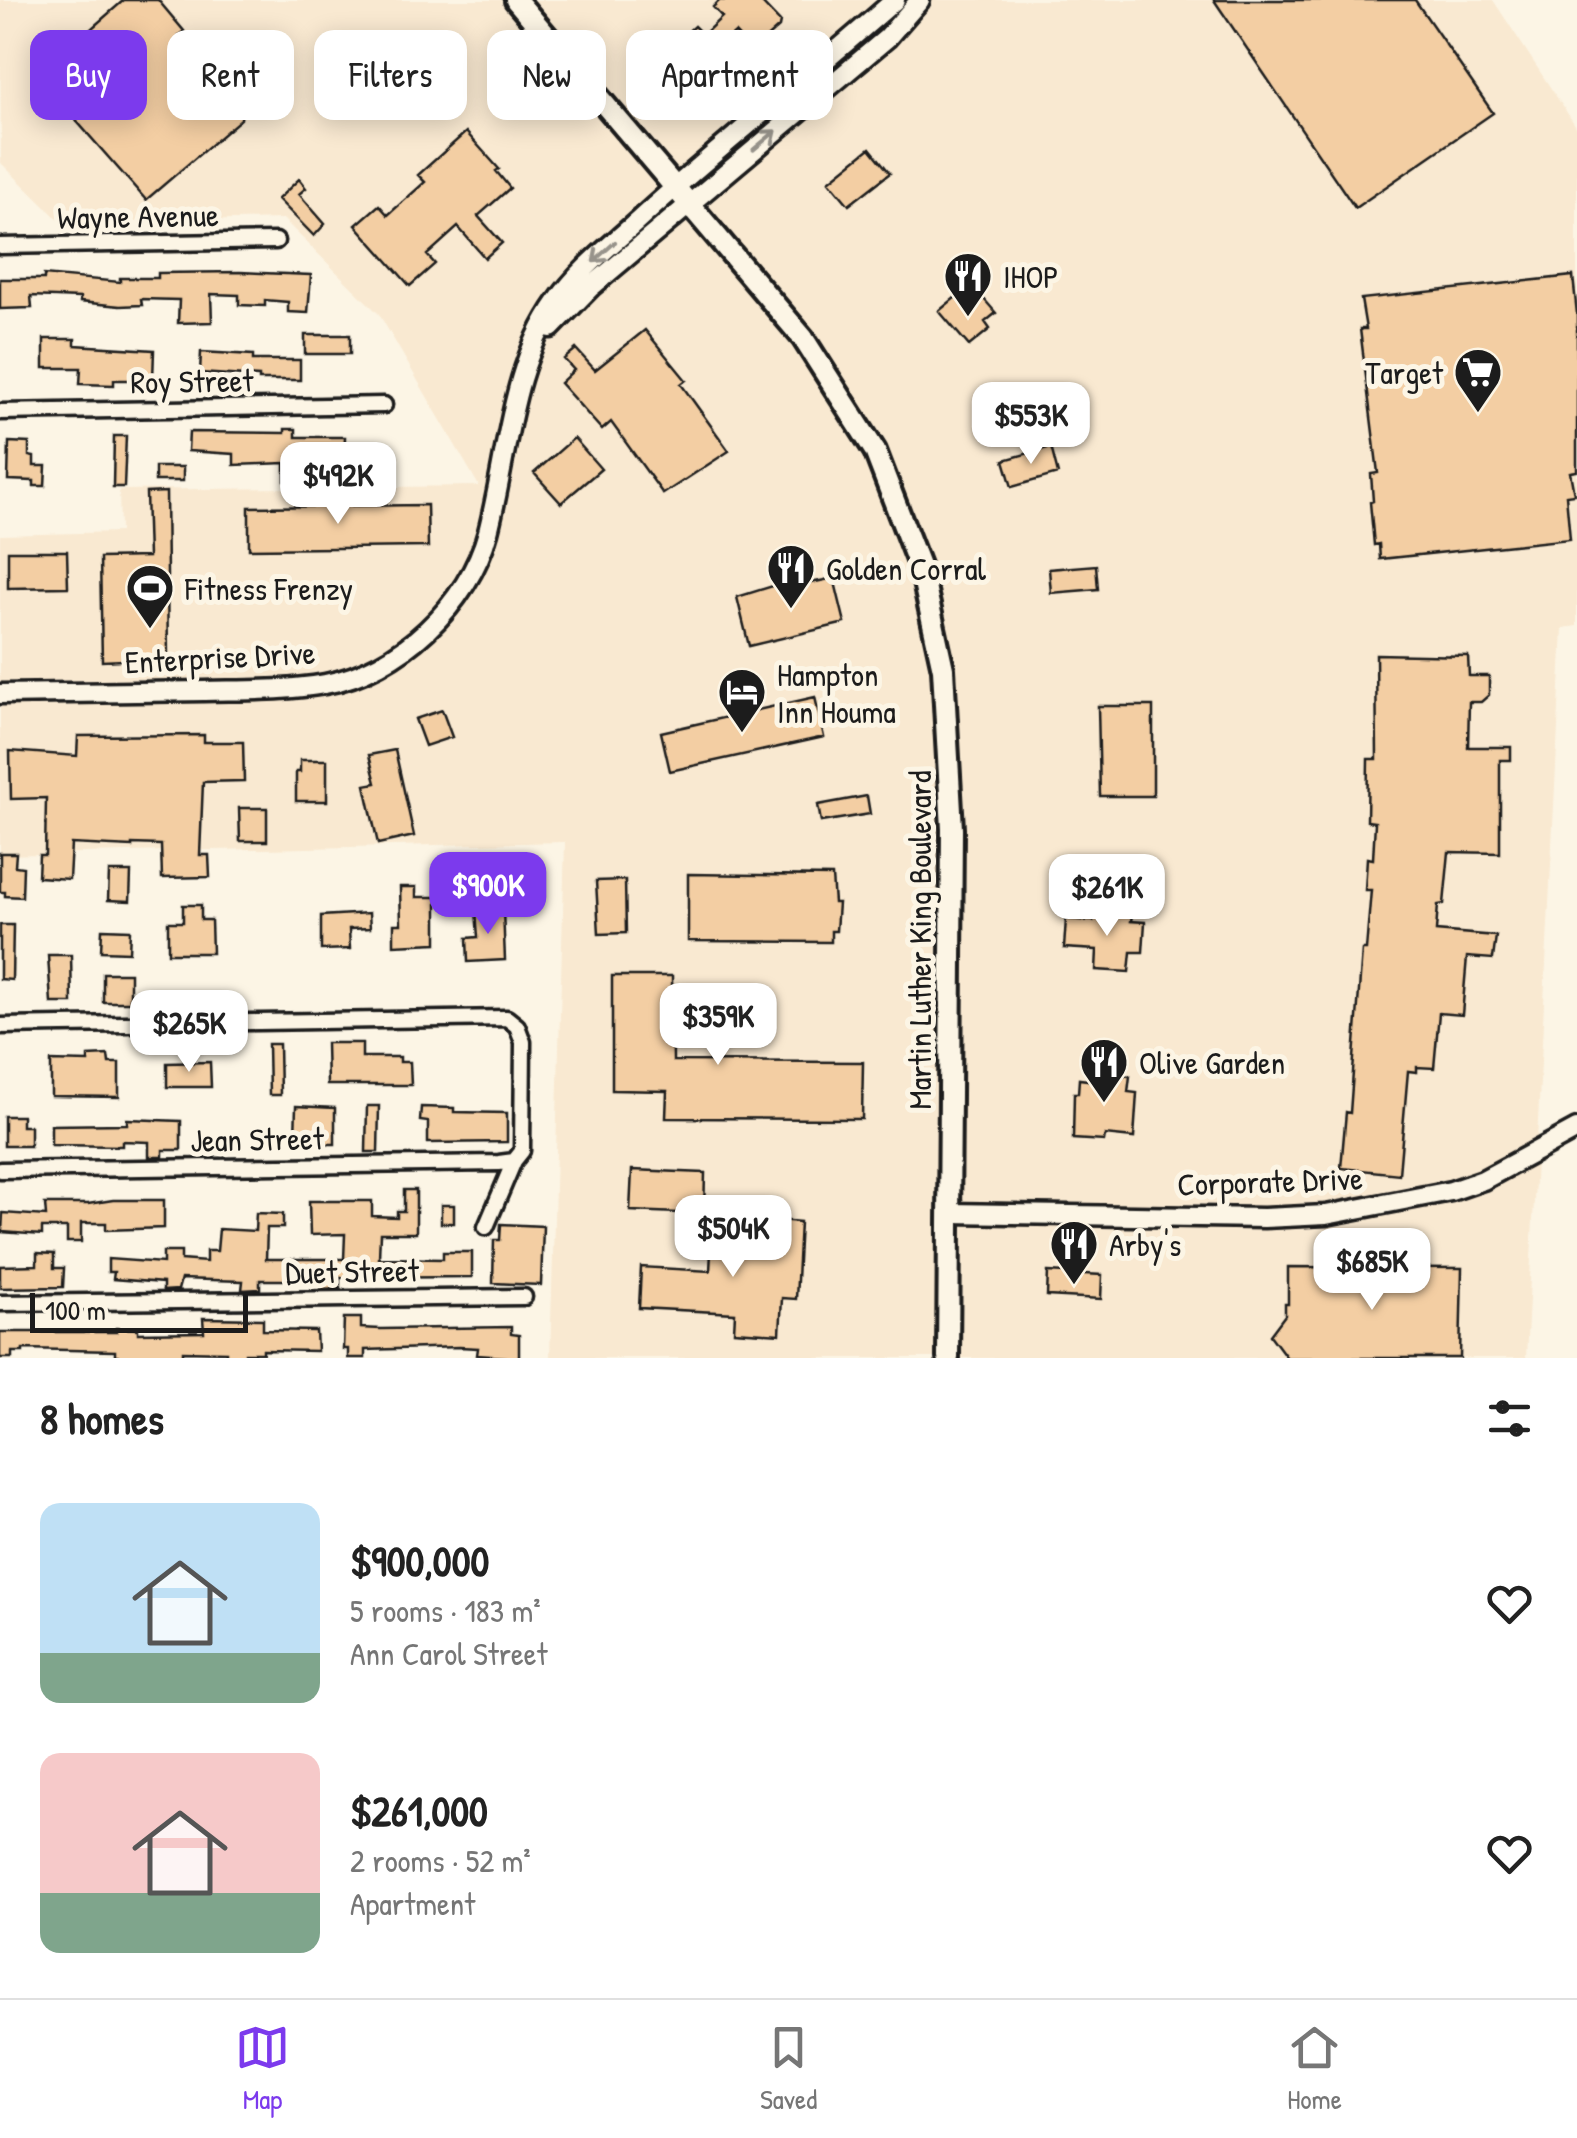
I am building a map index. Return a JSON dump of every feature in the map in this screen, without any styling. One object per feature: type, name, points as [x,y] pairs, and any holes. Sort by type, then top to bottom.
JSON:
[{"type":"main road","name":"Martin Luther King Boulevard","points":[[516,0],[803,338],[875,451],[922,573],[943,668],[950,781],[948,1358]]},
{"type":"street","name":"Enterprise Drive","points":[[0,694],[271,690],[328,684],[377,666],[428,630],[464,588],[487,536],[517,394],[530,352],[556,303],[574,280],[676,186],[894,0]]},
{"type":"street","name":"Enterprise Drive","points":[[530,352],[591,287],[888,38],[920,0]]},
{"type":"street","name":"Wayne Avenue","points":[[0,246],[276,241]]},
{"type":"street","name":"Roy Street","points":[[0,412],[384,405]]},
{"type":"street","points":[[0,1026],[494,1016],[510,1021],[523,1042],[522,1150],[514,1160],[486,1228]]},
{"type":"street","name":"Corporate Drive","points":[[949,1213],[1264,1218],[1326,1215],[1451,1192],[1521,1161],[1577,1128]]},
{"type":"street","name":"Jean Street","points":[[0,1170],[499,1164],[514,1160]]},
{"type":"street","name":"Duet Street","points":[[0,1303],[524,1297]]},
{"type":"shaded area","points":[[0,0],[1493,0],[1577,128],[1577,626],[1563,628],[1526,1358],[550,1358],[565,842],[0,855],[0,535],[120,532],[119,490],[479,486],[379,314],[283,219],[63,224],[1,163]]},
{"type":"building","points":[[124,0],[158,0],[183,30],[167,30],[167,120],[240,120],[146,200],[76,120],[147,120],[147,30],[90,30]]},
{"type":"building","points":[[720,0],[760,1],[780,22],[779,27],[708,30],[722,17],[713,7]]},
{"type":"building","points":[[1214,0],[1415,0],[1493,113],[1355,208]]},
{"type":"building","points":[[466,132],[499,169],[496,171],[510,188],[478,216],[502,243],[485,258],[458,227],[427,255],[435,264],[410,286],[356,225],[379,205],[388,215],[425,182],[418,175]]},
{"type":"building","points":[[870,148],[890,173],[849,205],[829,181]]},
{"type":"building","points":[[299,179],[306,188],[299,194],[325,224],[314,236],[278,199]]},
{"type":"building","points":[[158,273],[311,275],[308,313],[288,312],[288,302],[265,300],[265,306],[239,305],[239,295],[211,294],[212,322],[178,323],[179,300],[141,299],[142,305],[120,306],[80,302],[80,298],[31,296],[32,308],[0,309],[0,279],[44,279],[44,275],[120,282],[120,278],[158,278]]},
{"type":"building","points":[[1573,276],[1577,314],[1577,471],[1570,472],[1574,494],[1566,495],[1570,539],[1380,559],[1379,544],[1374,545],[1370,502],[1371,474],[1378,473],[1360,329],[1366,329],[1361,299]]},
{"type":"building","name":"IHOP","points":[[977,291],[996,313],[985,322],[990,329],[969,346],[939,311],[962,292],[967,299]]},
{"type":"building","points":[[645,330],[686,380],[681,384],[729,451],[663,494],[611,422],[602,430],[560,383],[574,370],[564,359],[576,349],[595,370]]},
{"type":"building","points":[[305,335],[350,335],[350,354],[305,354]]},
{"type":"building","points":[[44,339],[75,339],[75,345],[154,350],[153,380],[80,384],[81,368],[44,368]]},
{"type":"building","points":[[201,352],[253,355],[253,360],[300,360],[300,380],[200,373]]},
{"type":"building","points":[[285,429],[296,429],[296,437],[345,437],[344,461],[296,460],[296,481],[285,481],[285,463],[234,465],[234,454],[188,451],[189,432],[285,433]]},
{"type":"building","points":[[114,436],[126,436],[124,487],[113,487]]},
{"type":"building","points":[[574,438],[601,469],[561,503],[534,473]]},
{"type":"building","points":[[9,442],[29,443],[34,466],[46,466],[45,486],[34,486],[34,481],[8,480]]},
{"type":"building","points":[[1051,447],[1058,474],[1012,487],[1004,460]]},
{"type":"building","points":[[155,467],[183,467],[183,481],[155,481]]},
{"type":"building","points":[[166,492],[168,658],[102,661],[100,558],[148,557],[146,493]]},
{"type":"building","points":[[427,505],[428,547],[249,549],[249,507]]},
{"type":"building","points":[[8,551],[67,551],[68,587],[8,588]]},
{"type":"building","points":[[1096,565],[1098,589],[1051,593],[1049,569]]},
{"type":"building","name":"Golden Corral","points":[[802,577],[806,584],[834,578],[845,623],[749,646],[737,597]]},
{"type":"building","points":[[1376,654],[1468,656],[1469,676],[1489,676],[1489,695],[1481,702],[1469,702],[1468,747],[1511,747],[1511,760],[1500,760],[1500,853],[1449,852],[1444,904],[1438,905],[1436,931],[1496,936],[1493,959],[1467,957],[1462,1015],[1439,1013],[1434,1068],[1408,1071],[1399,1174],[1341,1168],[1346,1112],[1350,1113],[1362,950],[1366,950],[1371,890],[1365,890],[1367,858],[1373,859],[1375,822],[1367,821],[1368,759],[1377,759]]},
{"type":"building","name":"Hampton Inn Houma","points":[[815,697],[824,737],[670,771],[661,732]]},
{"type":"building","points":[[1098,706],[1153,706],[1153,796],[1100,796]]},
{"type":"building","points":[[442,710],[452,737],[425,746],[415,719]]},
{"type":"building","points":[[204,735],[204,742],[243,742],[244,781],[203,782],[200,855],[209,855],[210,877],[162,878],[161,845],[71,844],[69,879],[38,877],[39,855],[45,855],[46,798],[11,799],[10,751],[77,756],[78,736]]},
{"type":"building","points":[[395,750],[414,836],[378,844],[365,785],[376,783],[369,755]]},
{"type":"building","points":[[300,760],[327,760],[327,801],[296,801]]},
{"type":"building","points":[[867,796],[870,814],[821,822],[818,805]]},
{"type":"building","points":[[239,808],[267,808],[267,841],[240,841]]},
{"type":"building","points":[[0,853],[16,853],[15,866],[23,867],[22,897],[0,892]]},
{"type":"building","points":[[109,872],[131,872],[130,901],[108,900]]},
{"type":"building","points":[[688,874],[832,876],[834,903],[838,903],[836,931],[831,931],[831,942],[688,941]]},
{"type":"building","points":[[625,880],[626,933],[599,934],[596,881]]},
{"type":"building","points":[[400,887],[416,887],[416,897],[437,897],[437,943],[394,945],[394,924],[401,924]]},
{"type":"building","points":[[183,905],[201,905],[201,920],[211,920],[212,953],[168,953],[168,922],[183,922]]},
{"type":"building","points":[[503,909],[505,960],[468,962],[467,938],[478,937],[476,910]]},
{"type":"building","points":[[1093,912],[1132,915],[1131,921],[1145,922],[1143,952],[1131,952],[1129,972],[1096,970],[1097,950],[1064,948],[1066,919],[1093,921]]},
{"type":"building","points":[[369,913],[370,928],[349,929],[350,949],[321,950],[321,916]]},
{"type":"building","points":[[0,925],[13,925],[12,980],[0,979]]},
{"type":"building","points":[[102,929],[130,930],[129,952],[101,951]]},
{"type":"building","points":[[48,955],[71,955],[72,1003],[51,1003]]},
{"type":"building","points":[[103,973],[130,973],[130,1002],[103,1002]]},
{"type":"building","points":[[612,976],[672,976],[673,1061],[863,1062],[862,1119],[666,1118],[667,1091],[612,1090]]},
{"type":"building","points":[[326,1043],[362,1043],[362,1057],[400,1057],[400,1062],[410,1062],[411,1085],[327,1085]]},
{"type":"building","points":[[268,1044],[279,1044],[280,1095],[269,1095]]},
{"type":"building","points":[[108,1055],[109,1063],[119,1063],[119,1097],[51,1096],[51,1061],[88,1062],[88,1056]]},
{"type":"building","points":[[210,1062],[211,1087],[167,1087],[167,1063]]},
{"type":"building","name":"Olive Garden","points":[[1089,1068],[1104,1069],[1103,1074],[1130,1076],[1128,1092],[1137,1093],[1134,1138],[1105,1135],[1104,1141],[1073,1139],[1074,1093],[1078,1093],[1079,1079],[1088,1080]]},
{"type":"building","points":[[296,1106],[335,1108],[335,1144],[317,1144],[317,1137],[295,1137]]},
{"type":"building","points":[[367,1106],[379,1106],[378,1152],[366,1152]]},
{"type":"building","points":[[421,1107],[507,1113],[507,1142],[428,1143],[428,1122],[420,1121]]},
{"type":"building","points":[[4,1116],[22,1116],[22,1126],[30,1126],[30,1146],[4,1146]]},
{"type":"building","points":[[127,1119],[181,1121],[181,1150],[163,1150],[163,1157],[149,1157],[149,1142],[122,1141],[122,1146],[51,1145],[51,1125],[127,1124]]},
{"type":"building","points":[[632,1170],[705,1173],[704,1214],[630,1211]]},
{"type":"building","points":[[404,1190],[416,1190],[416,1233],[380,1233],[379,1258],[443,1259],[443,1252],[472,1252],[472,1277],[340,1278],[340,1288],[321,1289],[321,1280],[260,1280],[260,1289],[242,1290],[243,1281],[181,1279],[178,1290],[163,1291],[163,1283],[113,1279],[114,1272],[108,1272],[108,1259],[163,1263],[163,1252],[181,1252],[181,1260],[206,1262],[206,1251],[217,1251],[219,1229],[255,1231],[256,1213],[283,1214],[283,1228],[267,1228],[266,1259],[344,1259],[345,1234],[310,1235],[309,1201],[372,1201],[372,1216],[397,1217],[397,1211],[404,1211]]},
{"type":"building","points":[[164,1200],[164,1228],[106,1230],[106,1223],[81,1223],[81,1242],[67,1242],[67,1228],[42,1228],[42,1235],[2,1232],[3,1213],[46,1216],[45,1204]]},
{"type":"building","points":[[441,1205],[454,1205],[454,1223],[441,1223]]},
{"type":"building","points":[[778,1220],[800,1222],[796,1299],[782,1298],[780,1334],[734,1331],[735,1313],[639,1308],[641,1267],[710,1271],[712,1232],[777,1236]]},
{"type":"building","points":[[501,1224],[543,1226],[541,1285],[493,1283],[494,1240],[500,1240]]},
{"type":"building","points":[[37,1253],[54,1254],[54,1268],[64,1268],[63,1287],[0,1288],[0,1266],[37,1265]]},
{"type":"building","points":[[1288,1267],[1462,1268],[1460,1358],[1287,1358],[1270,1335],[1288,1304]]},
{"type":"building","name":"Arby's","points":[[1048,1272],[1102,1275],[1101,1299],[1047,1296]]},
{"type":"building","points":[[203,1318],[263,1319],[263,1330],[316,1331],[317,1351],[263,1350],[245,1353],[245,1358],[226,1358],[226,1352],[183,1351],[183,1358],[147,1358],[115,1356],[115,1351],[23,1349],[12,1352],[12,1358],[0,1358],[0,1332],[116,1332],[116,1328],[138,1329],[138,1333],[204,1332]]},
{"type":"building","points":[[344,1318],[361,1318],[361,1328],[511,1327],[511,1334],[519,1335],[519,1358],[477,1355],[478,1348],[459,1347],[365,1350],[365,1358],[348,1358],[348,1349],[343,1349]]},
{"type":"place","name":"IHOP","points":[[968,318]]},
{"type":"place","name":"Target","points":[[1478,414]]},
{"type":"place","name":"Golden Corral","points":[[791,610]]},
{"type":"place","name":"Fitness Frenzy","points":[[150,630]]},
{"type":"place","name":"Hampton Inn Houma","points":[[742,734]]},
{"type":"place","name":"Olive Garden","points":[[1104,1104]]},
{"type":"place","name":"Arby's","points":[[1074,1286]]}]
